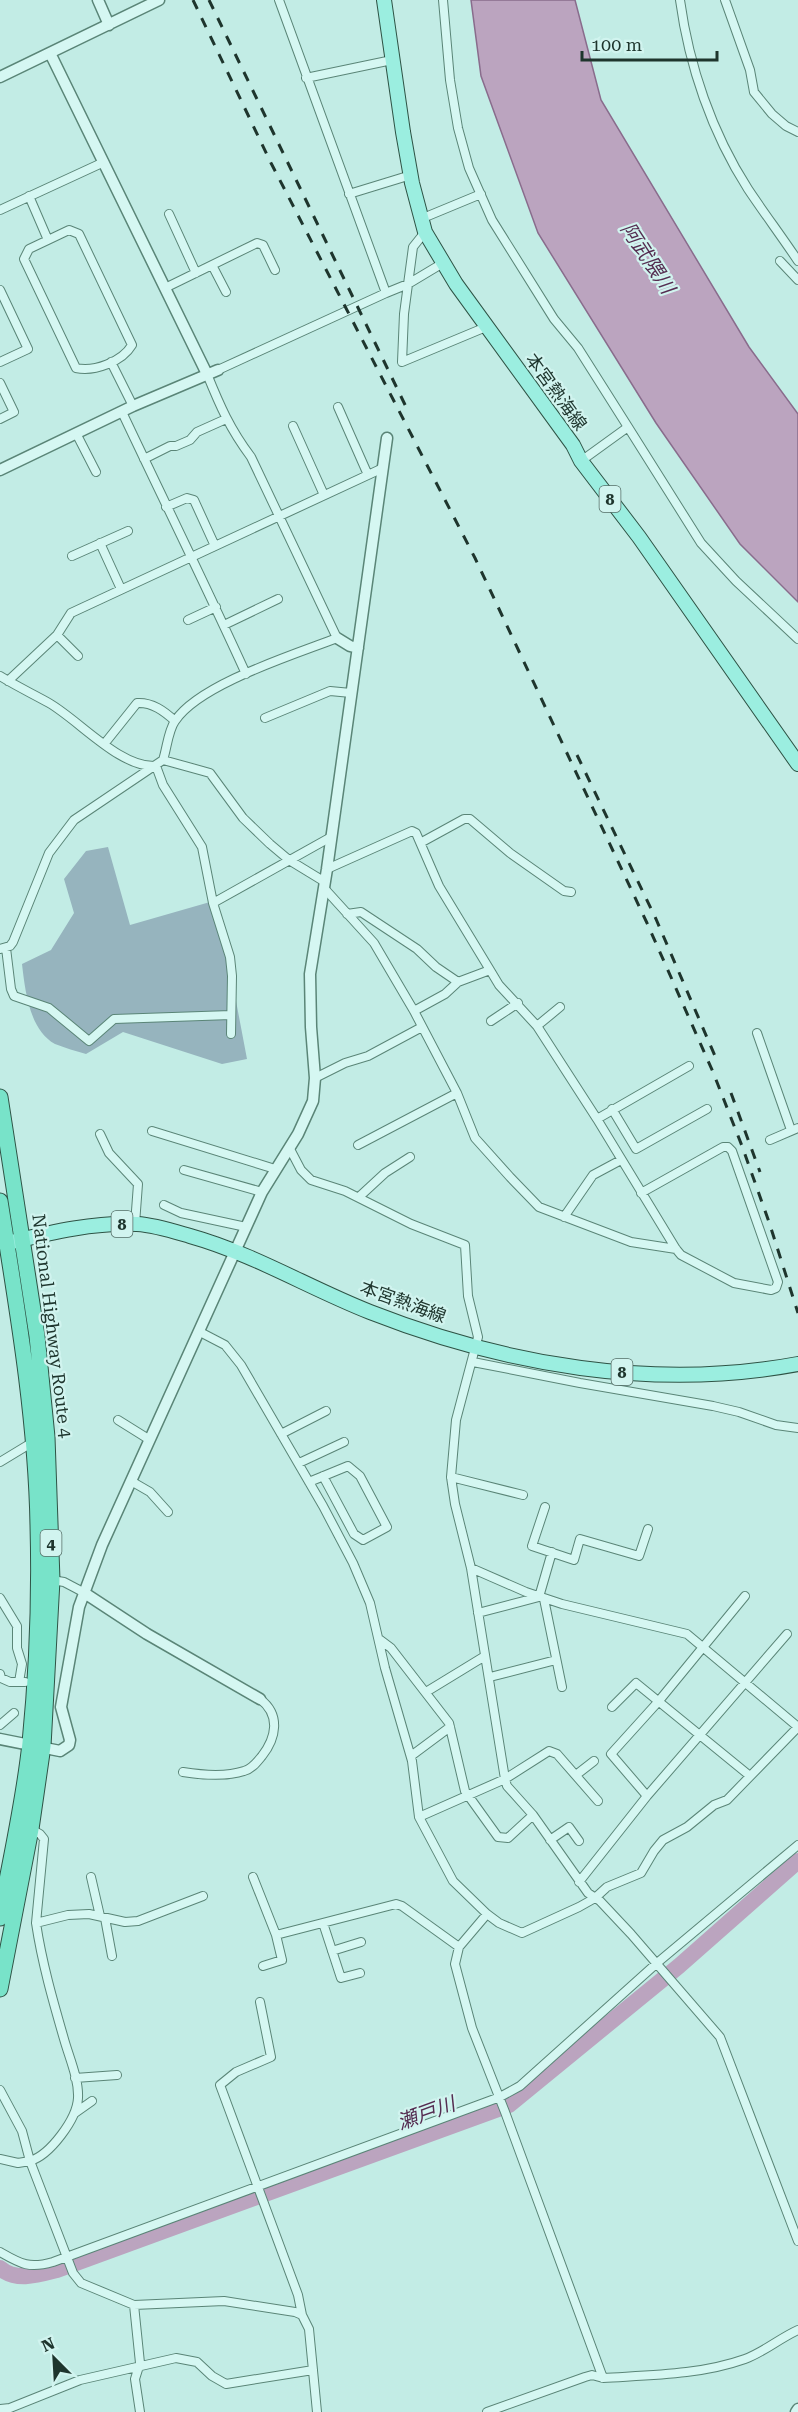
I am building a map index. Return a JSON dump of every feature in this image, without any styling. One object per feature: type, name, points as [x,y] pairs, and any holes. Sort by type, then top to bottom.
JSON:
[{"type":"highway","name":"National Highway Route 4","points":[[0,1097],[37,1336],[47,1437],[52,1580],[36,1744],[31,1829],[0,1989]]},
{"type":"highway","name":"National Highway Route 4","points":[[0,1200],[3,1245],[33,1442],[38,1524],[27,1682],[36,1744],[24,1790],[0,1918]]},
{"type":"main road","name":"本宮熱海線","points":[[384,0],[411,175],[426,232],[442,263],[573,446],[581,461],[639,537],[798,764]]},
{"type":"main road","name":"本宮熱海線","points":[[3,1245],[22,1239],[96,1225],[135,1224],[159,1227],[236,1250],[370,1312],[477,1348],[552,1364],[607,1371],[690,1375],[768,1370],[798,1364]]},
{"type":"street","points":[[98,0],[109,25]]},
{"type":"street","points":[[0,77],[159,0]]},
{"type":"street","points":[[279,0],[386,293]]},
{"type":"street","points":[[443,0],[450,80],[458,128],[469,168],[492,220],[554,319],[578,348],[701,543],[736,581],[798,639]]},
{"type":"street","points":[[680,0],[696,74],[717,129],[747,188],[798,261]]},
{"type":"street","points":[[725,0],[750,70],[754,92],[772,114],[786,126],[798,132]]},
{"type":"street","points":[[50,53],[165,288],[212,372],[226,419],[233,434],[251,457],[337,638],[358,648]]},
{"type":"street","points":[[306,78],[392,60]]},
{"type":"street","points":[[0,210],[104,162]]},
{"type":"street","points":[[349,194],[411,175]]},
{"type":"street","points":[[423,218],[481,194]]},
{"type":"street","points":[[29,196],[48,240]]},
{"type":"street","points":[[168,214],[196,273]]},
{"type":"street","points":[[69,230],[79,234],[132,345],[127,354],[89,371],[76,368],[24,259],[29,249],[48,240],[69,230]]},
{"type":"street","points":[[426,232],[413,247],[402,362],[486,327]]},
{"type":"street","points":[[165,288],[257,243],[263,245],[275,270]]},
{"type":"street","points":[[780,261],[798,280]]},
{"type":"street","points":[[0,470],[133,406],[408,284],[442,263]]},
{"type":"street","points":[[212,265],[226,292]]},
{"type":"street","points":[[0,290],[28,349],[0,362]]},
{"type":"street","points":[[111,362],[133,406]]},
{"type":"street","points":[[0,382],[14,412],[0,419]]},
{"type":"street","points":[[338,407],[368,475]]},
{"type":"street","points":[[122,412],[166,507],[192,555],[246,674]]},
{"type":"street","points":[[144,459],[170,446],[190,440],[197,432],[226,419]]},
{"type":"street","points":[[293,426],[324,495]]},
{"type":"street","points":[[581,461],[628,427]]},
{"type":"street","points":[[76,433],[96,472]]},
{"type":"street","points":[[0,1738],[60,1751],[67,1748],[70,1743],[61,1707],[83,1592],[102,1545],[262,1192],[274,1169],[290,1149],[311,1109],[315,1077],[310,974],[325,885],[387,438]]},
{"type":"street","points":[[8,681],[57,635],[71,613],[383,468]]},
{"type":"street","points":[[166,507],[192,499],[215,546]]},
{"type":"street","points":[[72,556],[128,531]]},
{"type":"street","points":[[100,543],[121,589]]},
{"type":"street","points":[[224,625],[278,599]]},
{"type":"street","points":[[188,620],[216,607]]},
{"type":"street","points":[[57,635],[78,656]]},
{"type":"street","points":[[231,1034],[230,957],[213,903],[202,847],[163,785],[160,763],[179,715],[214,689],[337,638]]},
{"type":"street","points":[[0,676],[49,703],[136,764],[160,763],[210,773],[243,818],[290,860],[325,885],[347,914],[374,943],[414,1011],[457,1093],[469,1126],[482,1148],[539,1207],[631,1242],[676,1249]]},
{"type":"street","points":[[266,718],[330,691],[351,693]]},
{"type":"street","points":[[105,744],[137,703],[145,702],[160,709],[175,721]]},
{"type":"street","points":[[160,763],[74,820],[49,853],[16,937],[3,949],[11,989],[14,996],[49,1008],[89,1041],[114,1019],[231,1015]]},
{"type":"street","points":[[422,842],[464,819],[470,819],[510,853],[564,891],[571,892]]},
{"type":"street","points":[[327,868],[412,831],[416,833],[422,842],[439,885],[499,985],[537,1026],[597,1119],[640,1193],[676,1249],[681,1255],[734,1283],[771,1290],[777,1286],[755,1212],[732,1151],[728,1147],[723,1147],[640,1193]]},
{"type":"street","points":[[213,903],[331,837]]},
{"type":"street","points":[[347,914],[361,912],[417,949],[436,967],[458,982]]},
{"type":"street","points":[[414,1011],[445,994],[458,982],[490,970]]},
{"type":"street","points":[[491,1021],[518,1004]]},
{"type":"street","points":[[537,1026],[560,1007]]},
{"type":"street","points":[[315,1077],[345,1063],[368,1056],[422,1027]]},
{"type":"street","points":[[757,1033],[795,1129],[770,1140]]},
{"type":"street","points":[[597,1119],[689,1065]]},
{"type":"street","points":[[358,1145],[457,1093]]},
{"type":"street","points":[[612,1109],[636,1149],[707,1109]]},
{"type":"street","points":[[152,1131],[274,1169]]},
{"type":"street","points":[[100,1134],[109,1153],[138,1184],[135,1224]]},
{"type":"street","points":[[290,1149],[306,1177],[359,1197],[411,1224],[465,1245],[468,1296],[478,1337],[477,1348],[456,1420],[451,1477],[455,1504],[471,1568],[505,1779],[579,1882],[631,1934],[720,2037],[798,2241]]},
{"type":"street","points":[[359,1197],[386,1173],[410,1157]]},
{"type":"street","points":[[564,1216],[593,1175],[621,1160]]},
{"type":"street","points":[[184,1170],[262,1192]]},
{"type":"street","points":[[164,1205],[181,1213],[246,1227]]},
{"type":"street","points":[[200,1332],[225,1345],[236,1358],[309,1482],[353,1563],[370,1603],[385,1668],[411,1756],[419,1817],[453,1881],[487,1914],[499,1923],[522,1933],[595,1898],[607,1887],[641,1873],[663,1840],[687,1827],[714,1805],[728,1800],[798,1727],[687,1634],[542,1598],[471,1568]]},
{"type":"street","points":[[473,1362],[713,1406],[776,1425],[798,1428]]},
{"type":"street","points":[[281,1434],[326,1411]]},
{"type":"street","points":[[118,1420],[150,1440]]},
{"type":"street","points":[[0,1462],[33,1442]]},
{"type":"street","points":[[298,1464],[344,1442]]},
{"type":"street","points":[[309,1482],[323,1476],[348,1466],[360,1476],[387,1527],[363,1540],[354,1534],[323,1476]]},
{"type":"street","points":[[451,1477],[523,1496]]},
{"type":"street","points":[[131,1481],[150,1492],[168,1512]]},
{"type":"street","points":[[545,1507],[532,1546],[574,1560],[580,1539],[639,1556],[648,1528]]},
{"type":"street","points":[[552,1552],[542,1598],[562,1686]]},
{"type":"street","points":[[52,1580],[64,1582],[83,1592],[147,1634],[260,1699],[270,1708],[275,1732],[272,1743],[256,1763],[245,1771],[227,1774],[183,1772]]},
{"type":"street","points":[[648,1796],[611,1754],[658,1702],[745,1596]]},
{"type":"street","points":[[0,1598],[17,1626],[17,1648],[27,1682],[10,1682],[0,1674]]},
{"type":"street","points":[[478,1613],[542,1598]]},
{"type":"street","points":[[579,1882],[648,1796],[787,1634]]},
{"type":"street","points":[[380,1639],[391,1648],[450,1727],[466,1795],[498,1837],[508,1838],[533,1815]]},
{"type":"street","points":[[426,1692],[485,1656]]},
{"type":"street","points":[[490,1677],[556,1660]]},
{"type":"street","points":[[612,1707],[636,1683],[750,1776]]},
{"type":"street","points":[[0,1725],[14,1713]]},
{"type":"street","points":[[411,1756],[450,1727]]},
{"type":"street","points":[[419,1817],[505,1779],[549,1752],[557,1754],[598,1801]]},
{"type":"street","points":[[576,1774],[594,1761]]},
{"type":"street","points":[[550,1840],[569,1827],[579,1840]]},
{"type":"street","points":[[31,1829],[44,1839],[36,1923],[49,1987],[75,2078],[78,2098],[75,2113]]},
{"type":"street","points":[[0,2252],[22,2264],[32,2266],[67,2259],[500,2098],[520,2086],[798,1845]]},
{"type":"street","points":[[91,1877],[112,1956]]},
{"type":"street","points":[[253,1877],[276,1935],[282,1960],[263,1966]]},
{"type":"street","points":[[36,1923],[68,1915],[89,1914],[125,1922],[138,1921],[203,1896]]},
{"type":"street","points":[[276,1935],[396,1904],[459,1947]]},
{"type":"street","points":[[487,1914],[459,1947],[456,1954],[456,1970],[472,2028],[603,2378]]},
{"type":"street","points":[[323,1923],[341,1978],[360,1973]]},
{"type":"street","points":[[332,1951],[361,1942]]},
{"type":"street","points":[[260,2002],[272,2057],[236,2072],[220,2085],[309,2329],[317,2412]]},
{"type":"street","points":[[75,2078],[117,2075]]},
{"type":"street","points":[[0,2090],[22,2131],[30,2161],[67,2259],[73,2273],[81,2283],[134,2305],[224,2301],[302,2315]]},
{"type":"street","points":[[0,2159],[18,2163],[38,2158],[47,2151],[75,2113],[92,2101]]},
{"type":"street","points":[[134,2305],[140,2363],[135,2379],[140,2412]]},
{"type":"street","points":[[487,2412],[511,2408],[592,2375],[603,2378],[680,2373],[729,2364],[748,2358],[798,2330]]},
{"type":"street","points":[[0,2409],[10,2408],[80,2380],[176,2358],[197,2362],[212,2376],[226,2384],[313,2370]]},
{"type":"shaded area","points":[[108,847],[130,925],[210,902],[229,964],[247,1059],[222,1064],[123,1032],[86,1054],[55,1044],[39,1029],[30,1008],[22,964],[51,950],[74,913],[64,879],[86,851]]},
{"type":"water","name":"阿武隈川","points":[[471,0],[575,0],[601,100],[749,347],[798,414],[798,602],[740,544],[656,423],[538,233],[481,76]]},
{"type":"waterway","name":"瀬戸川","points":[[0,2268],[20,2276],[57,2270],[509,2105],[679,1966],[798,1861]]},
{"type":"railway","points":[[193,0],[271,163],[475,558],[647,923],[713,1072],[742,1146],[798,1313]]},
{"type":"railway","points":[[209,0],[409,413]]},
{"type":"railway","points":[[577,755],[656,919],[718,1063]]},
{"type":"railway","points":[[731,1093],[760,1172]]}]
